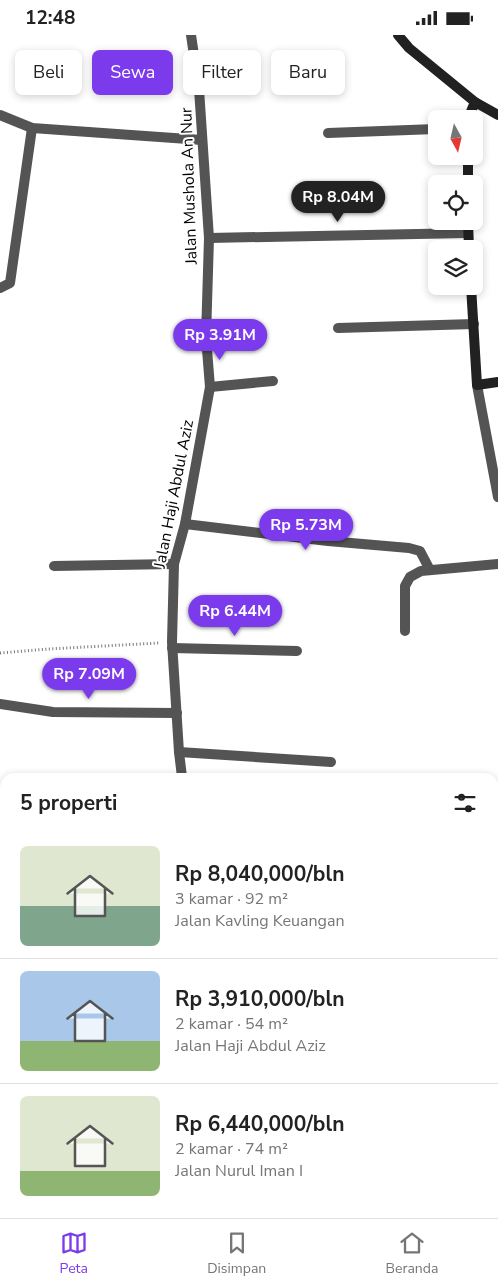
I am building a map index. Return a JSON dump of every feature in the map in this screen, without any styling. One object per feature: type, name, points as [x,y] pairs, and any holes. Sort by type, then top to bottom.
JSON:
[{"type":"street","name":"Jalan Mushola An Nur","points":[[192,35],[200,89],[208,238],[206,337]]},
{"type":"street","points":[[398,35],[410,48],[475,102],[498,115]]},
{"type":"street","points":[[472,110],[475,102]]},
{"type":"street","points":[[0,115],[32,129],[202,140]]},
{"type":"street","points":[[0,288],[10,283],[32,129]]},
{"type":"street","points":[[328,133],[428,129]]},
{"type":"street","points":[[208,238],[468,233],[468,240]]},
{"type":"street","points":[[472,295],[478,385],[498,497]]},
{"type":"street","points":[[338,328],[474,324]]},
{"type":"street","name":"Jalan Haji Abdul Aziz","points":[[181,773],[178,752],[172,645],[174,564],[185,525],[210,387],[206,337]]},
{"type":"street","points":[[210,387],[273,381]]},
{"type":"street","points":[[478,385],[498,382]]},
{"type":"street","points":[[185,525],[328,541],[409,547],[420,551],[430,570]]},
{"type":"street","points":[[54,566],[174,564]]},
{"type":"street","points":[[405,631],[405,585],[410,577],[421,571],[498,564]]},
{"type":"street","points":[[172,645],[297,651]]},
{"type":"street","points":[[0,704],[53,712],[177,713]]},
{"type":"street","points":[[178,752],[331,762]]},
{"type":"path","points":[[0,653],[48,649],[172,645]]}]
